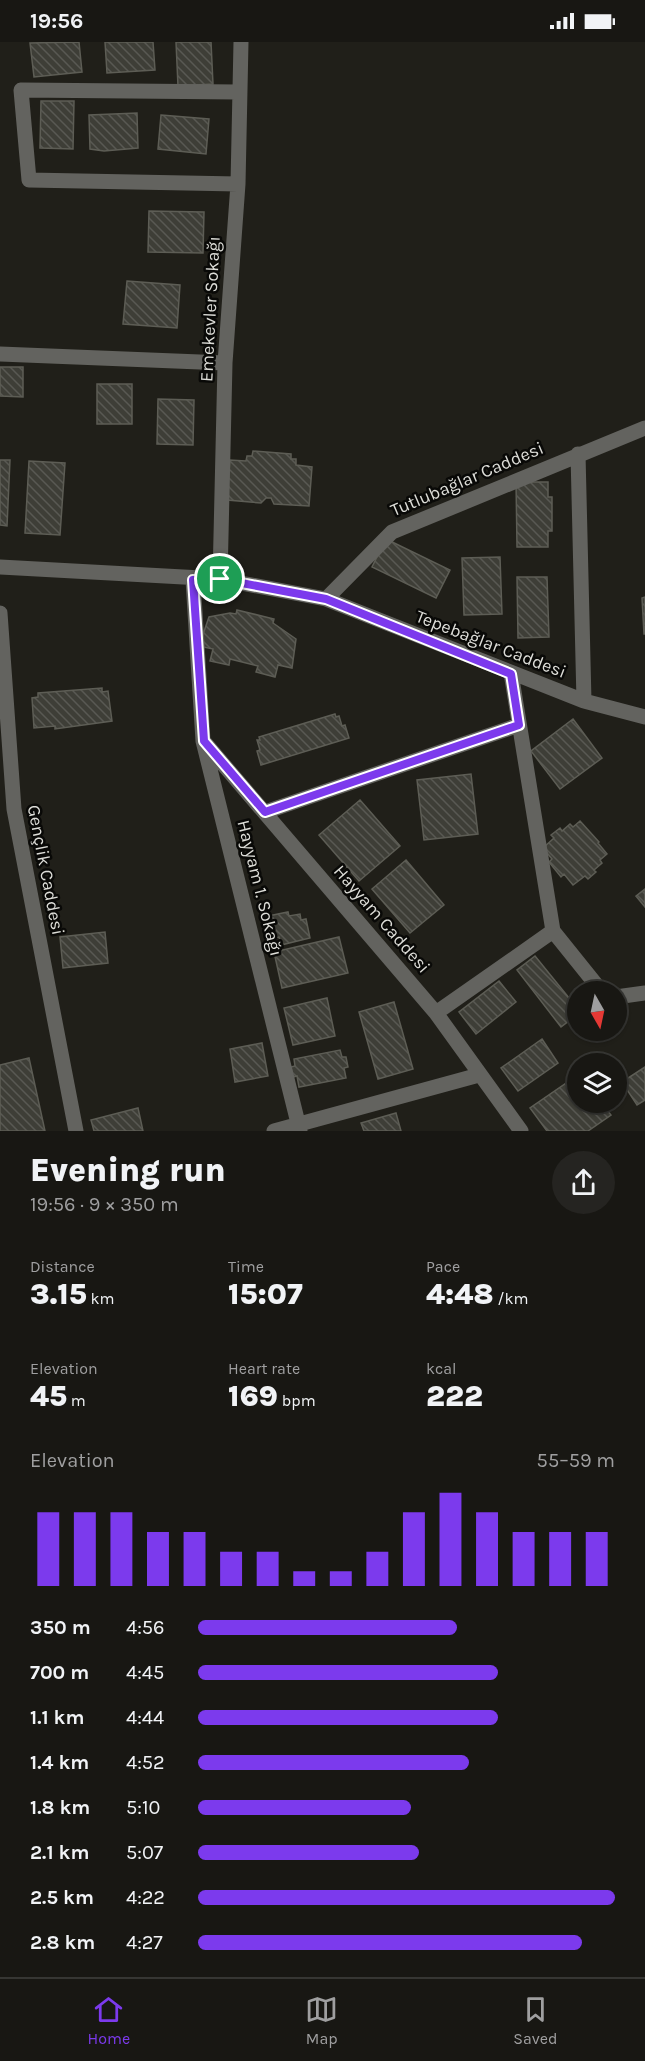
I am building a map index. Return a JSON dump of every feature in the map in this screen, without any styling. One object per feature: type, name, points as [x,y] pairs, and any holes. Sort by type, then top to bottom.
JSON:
[{"type":"street","name":"Emekevler Sokağı","points":[[220,579],[225,363],[238,184],[238,92],[241,42]]},
{"type":"street","points":[[238,92],[21,90],[29,180],[238,184]]},
{"type":"street","points":[[0,354],[225,363]]},
{"type":"street","name":"Tutlubağlar Caddesi","points":[[326,599],[392,532],[645,428]]},
{"type":"street","points":[[578,454],[584,701]]},
{"type":"street","name":"Tepebağlar Caddesi","points":[[0,567],[193,580],[220,579],[326,599],[511,674],[584,701],[645,717]]},
{"type":"street","name":"Hayyam 1. Sokağı","points":[[193,580],[204,741],[300,1128]]},
{"type":"street","name":"Gençlik Caddesi","points":[[0,614],[7,809],[76,1131]]},
{"type":"street","points":[[511,674],[553,931],[593,981]]},
{"type":"street","points":[[265,812],[519,725]]},
{"type":"street","name":"Hayyam Caddesi","points":[[204,741],[436,1013],[479,1076],[521,1131]]},
{"type":"street","points":[[436,1013],[553,931]]},
{"type":"street","points":[[627,995],[645,993]]},
{"type":"street","points":[[274,1131],[300,1128],[479,1076]]},
{"type":"building","points":[[79,42],[82,72],[34,77],[30,43]]},
{"type":"building","points":[[105,42],[153,42],[155,70],[107,73]]},
{"type":"building","points":[[176,42],[211,42],[213,84],[178,86]]},
{"type":"building","points":[[41,101],[74,101],[73,149],[40,148]]},
{"type":"building","points":[[137,113],[138,148],[104,151],[90,149],[89,115]]},
{"type":"building","points":[[161,115],[209,119],[206,154],[158,149]]},
{"type":"building","points":[[149,211],[204,212],[203,253],[148,252]]},
{"type":"building","points":[[127,281],[180,285],[177,328],[123,324]]},
{"type":"building","points":[[0,367],[23,367],[23,397],[0,396]]},
{"type":"building","points":[[97,384],[132,384],[132,424],[97,424]]},
{"type":"building","points":[[158,399],[194,400],[193,445],[157,444]]},
{"type":"building","points":[[253,451],[291,454],[291,459],[296,459],[296,465],[312,467],[309,506],[274,504],[271,498],[266,498],[261,503],[227,500],[230,460],[246,461],[247,456],[252,456]]},
{"type":"building","points":[[0,460],[10,460],[7,526],[0,525]]},
{"type":"building","points":[[29,461],[65,463],[60,535],[25,533]]},
{"type":"building","points":[[516,482],[548,482],[548,497],[552,497],[552,531],[548,531],[548,547],[517,547]]},
{"type":"building","points":[[386,539],[450,570],[436,598],[372,567]]},
{"type":"building","points":[[500,557],[502,614],[464,615],[462,558]]},
{"type":"building","points":[[517,577],[547,577],[549,637],[518,638]]},
{"type":"building","points":[[645,597],[645,634],[644,634],[642,598]]},
{"type":"building","points":[[237,610],[274,619],[273,623],[296,639],[292,668],[278,665],[275,677],[256,672],[258,666],[230,659],[229,665],[210,661],[213,649],[199,646],[209,617],[236,614]]},
{"type":"building","points":[[102,688],[102,692],[108,691],[112,721],[55,729],[55,726],[34,728],[32,698],[38,697],[38,693]]},
{"type":"building","points":[[335,714],[336,717],[339,716],[342,726],[345,725],[349,738],[261,765],[257,751],[260,750],[257,740],[260,740],[259,737]]},
{"type":"building","points":[[573,719],[602,758],[560,789],[531,751]]},
{"type":"building","points":[[471,774],[478,834],[424,840],[417,780]]},
{"type":"building","points":[[360,800],[400,846],[359,881],[319,835]]},
{"type":"building","points":[[580,821],[607,854],[600,860],[602,863],[594,870],[596,872],[588,879],[585,876],[573,885],[564,874],[561,877],[549,862],[552,859],[543,848],[554,838],[551,835],[560,828],[562,831],[570,824],[573,827]]},
{"type":"building","points":[[406,860],[444,905],[410,933],[372,889]]},
{"type":"building","points":[[645,889],[645,907],[636,896]]},
{"type":"building","points":[[288,912],[289,916],[300,914],[301,920],[306,919],[310,938],[281,945],[279,937],[268,939],[263,917]]},
{"type":"building","points":[[105,932],[108,963],[63,968],[60,937]]},
{"type":"building","points":[[339,937],[348,973],[282,988],[274,952]]},
{"type":"building","points":[[535,956],[567,995],[567,1022],[561,1027],[517,970]]},
{"type":"building","points":[[499,981],[516,1002],[476,1034],[459,1012]]},
{"type":"building","points":[[327,998],[335,1036],[293,1045],[284,1008]]},
{"type":"building","points":[[394,1002],[413,1069],[378,1079],[359,1012]]},
{"type":"building","points":[[542,1039],[558,1063],[518,1091],[501,1068]]},
{"type":"building","points":[[262,1043],[268,1076],[235,1082],[230,1049]]},
{"type":"building","points":[[340,1050],[342,1057],[346,1057],[348,1067],[344,1068],[346,1078],[299,1087],[297,1076],[293,1077],[291,1067],[295,1066],[294,1059]]},
{"type":"building","points":[[29,1058],[45,1131],[0,1131],[0,1065]]},
{"type":"building","points":[[645,1067],[645,1100],[637,1105],[627,1090],[627,1079]]},
{"type":"building","points":[[567,1083],[567,1113],[609,1113],[611,1115],[588,1131],[547,1131],[530,1108]]},
{"type":"building","points":[[138,1108],[143,1131],[94,1131],[91,1120]]},
{"type":"building","points":[[396,1113],[401,1131],[364,1131],[361,1123]]},
{"type":"route","points":[[220,579],[326,599],[511,674],[519,725],[265,812],[204,741],[193,580],[220,579]]}]
